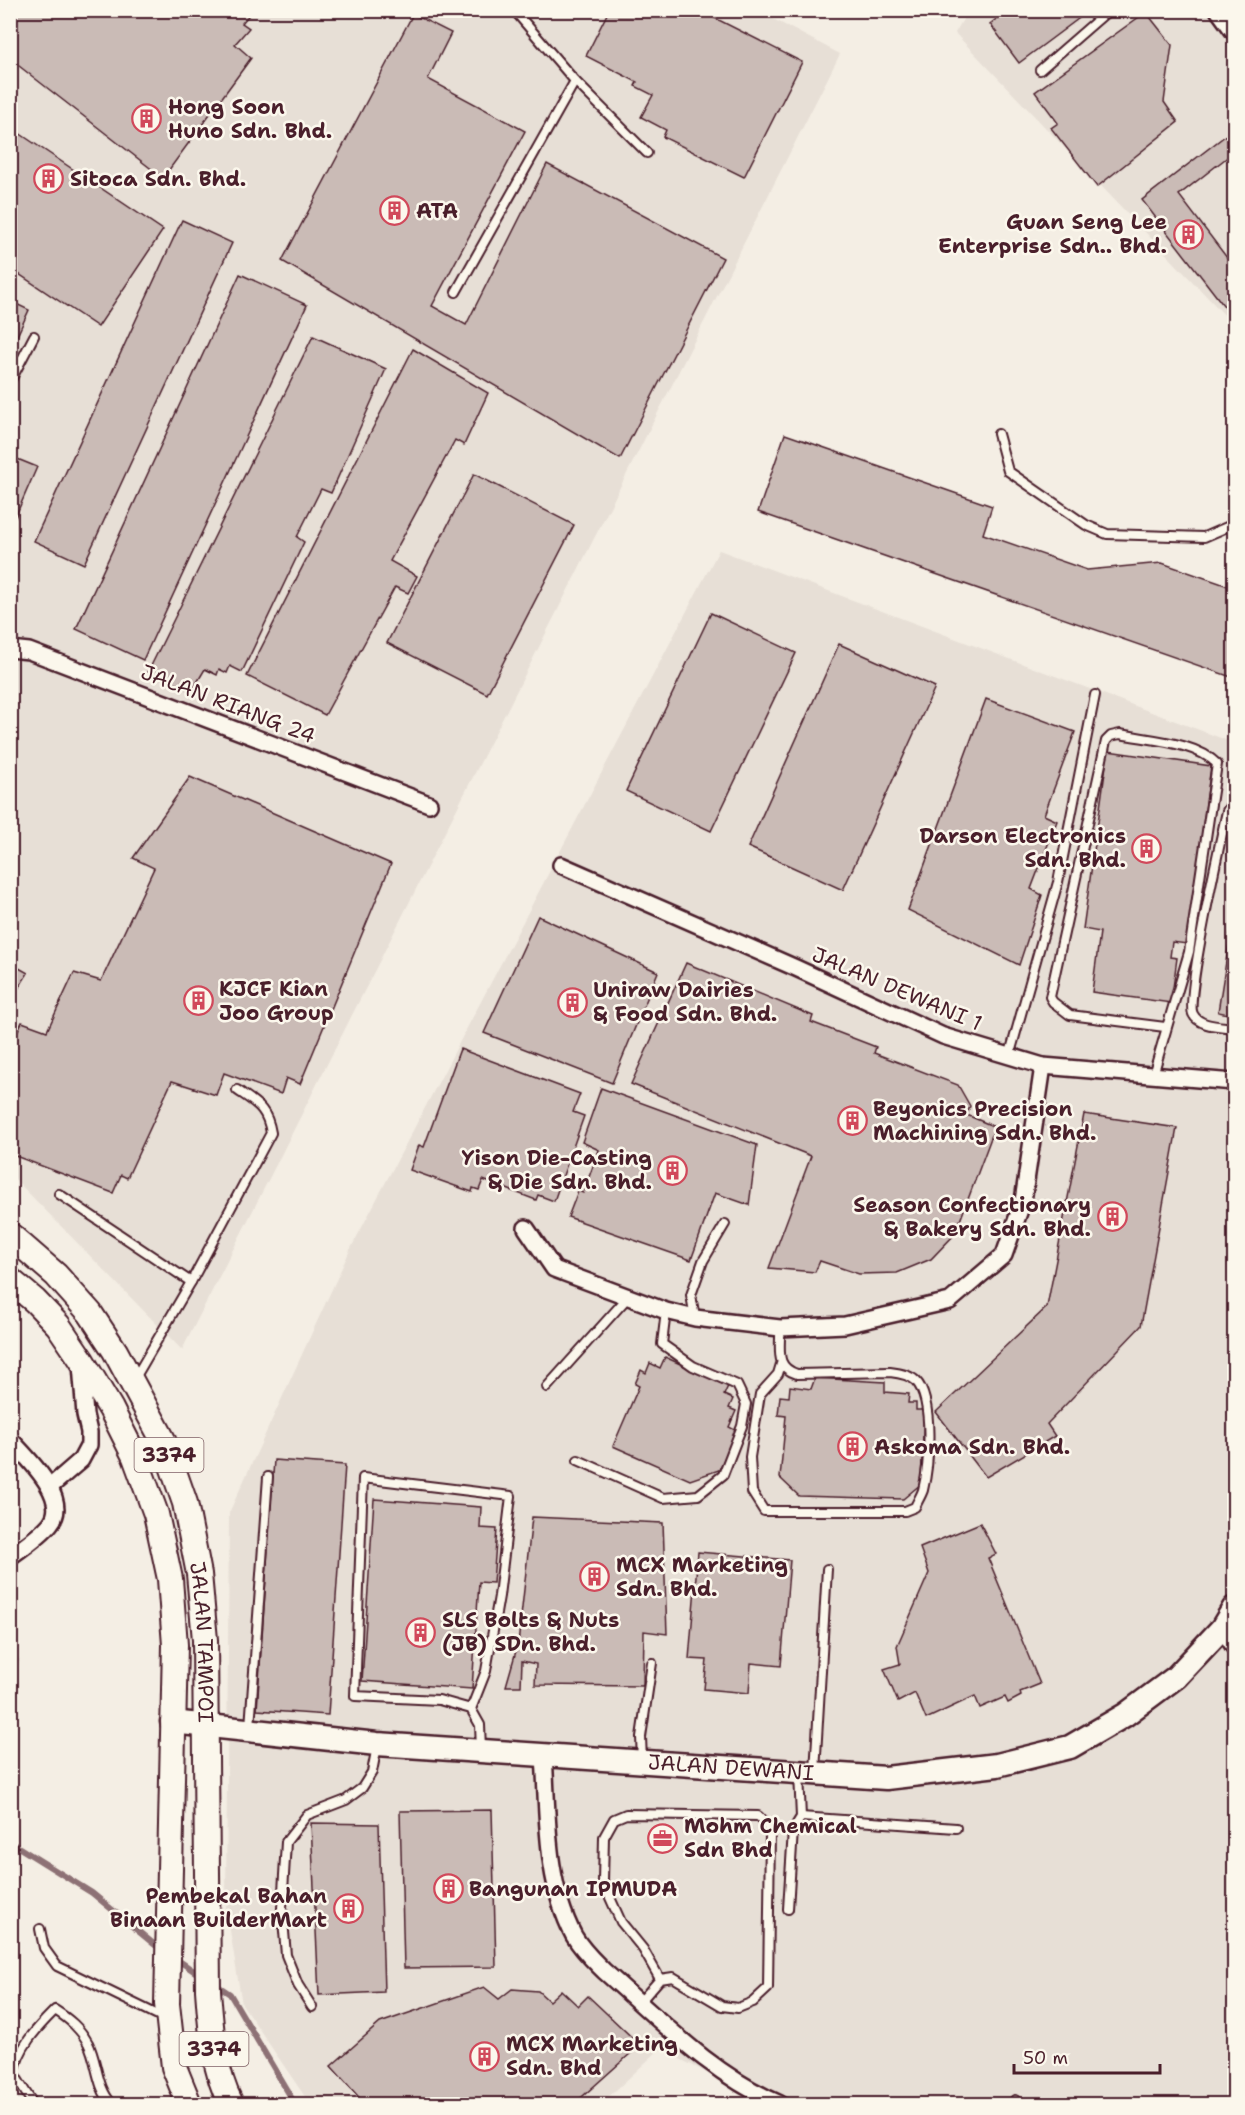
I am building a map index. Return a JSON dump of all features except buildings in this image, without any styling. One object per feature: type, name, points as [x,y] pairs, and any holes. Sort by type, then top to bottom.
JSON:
[{"type":"main road","name":"JALAN TAMPOI","points":[[10,1235],[56,1275],[90,1313],[133,1382],[163,1440],[185,1503],[199,1574],[206,1640],[207,1952],[212,2043],[225,2093],[231,2104]]},
{"type":"main road","name":"JALAN TAMPOI","points":[[10,1280],[58,1325],[81,1359],[111,1409],[135,1457],[156,1514],[170,1579],[175,1645],[168,2020],[174,2067],[189,2104]]},
{"type":"street","points":[[1218,10],[1234,32]]},
{"type":"street","name":"JALAN RIANG 24","points":[[10,649],[29,651],[429,804]]},
{"type":"street","name":"JALAN DEWANI 1","points":[[561,865],[796,968],[943,1036],[1043,1066],[1234,1082]]},
{"type":"street","points":[[526,1228],[554,1269],[666,1311],[695,1318],[780,1328],[845,1325],[950,1301],[1004,1255],[1023,1201],[1043,1066]]},
{"type":"street","points":[[51,1486],[81,1460],[89,1445],[81,1359]]},
{"type":"street","points":[[10,1438],[51,1486],[56,1507],[51,1523],[10,1557]]},
{"type":"street","name":"JALAN DEWANI","points":[[172,1722],[377,1744],[886,1778],[997,1765],[1070,1747],[1125,1715],[1176,1677],[1222,1628],[1234,1608]]},
{"type":"street","points":[[1222,1628],[1234,1647]]},
{"type":"street","points":[[544,1755],[550,1849],[558,1896],[575,1937],[587,1955],[716,2068],[762,2097],[780,2104]]},
{"type":"lane","points":[[514,10],[575,81],[647,153]]},
{"type":"lane","points":[[1040,70],[1110,10]]},
{"type":"lane","points":[[456,292],[575,81]]},
{"type":"lane","points":[[10,382],[34,336]]},
{"type":"lane","points":[[998,434],[1008,471],[1086,525],[1107,534],[1204,537],[1234,524]]},
{"type":"lane","points":[[1009,1057],[1058,882],[1095,695]]},
{"type":"lane","points":[[1153,1075],[1189,952],[1217,764],[1196,749],[1120,734],[1111,736],[1106,741],[1050,997],[1070,1015],[1166,1027]]},
{"type":"lane","points":[[1234,799],[1227,812],[1191,1002],[1192,1013],[1200,1022],[1234,1028]]},
{"type":"lane","points":[[133,1382],[191,1282],[271,1133],[269,1119],[262,1107],[237,1090]]},
{"type":"lane","points":[[59,1194],[191,1282]]},
{"type":"lane","points":[[695,1318],[691,1295],[703,1261],[725,1224]]},
{"type":"lane","points":[[547,1387],[628,1297]]},
{"type":"lane","points":[[578,1460],[663,1498],[698,1496],[723,1475],[742,1426],[746,1404],[736,1386],[693,1366],[662,1344],[666,1311]]},
{"type":"lane","points":[[780,1328],[781,1364],[778,1374],[760,1394],[750,1457],[752,1492],[764,1511],[905,1511],[915,1507],[922,1492],[928,1443],[925,1395],[915,1380],[903,1374],[890,1372],[797,1374],[786,1371],[781,1364]]},
{"type":"lane","points":[[249,1732],[268,1477]]},
{"type":"lane","points":[[471,1709],[486,1671],[499,1596],[511,1496],[363,1478],[355,1696],[439,1700],[471,1709],[480,1725],[481,1751]]},
{"type":"lane","points":[[788,1909],[792,1830],[801,1817],[807,1773],[827,1569]]},
{"type":"lane","points":[[642,1762],[641,1737],[652,1663]]},
{"type":"lane","points":[[312,2007],[298,1985],[286,1955],[282,1908],[286,1842],[307,1815],[346,1800],[362,1788],[372,1772],[377,1744]]},
{"type":"lane","points":[[640,2002],[660,1979],[673,1977],[722,2006],[738,2008],[753,2002],[768,1988],[770,1833],[758,1816],[626,1814],[614,1819],[604,1837],[603,1882],[621,1922],[643,1949],[660,1979]]},
{"type":"lane","points":[[801,1817],[956,1828]]},
{"type":"lane","points":[[40,1929],[44,1947],[57,1966],[168,2020]]},
{"type":"lane","points":[[33,2104],[12,2075],[16,2060],[35,2030],[55,2010],[71,2021],[88,2044],[100,2083],[112,2104]]},
{"type":"shaded area","points":[[11,11],[758,11],[840,54],[182,1350],[11,1175]]},
{"type":"shaded area","points":[[968,11],[1234,11],[1234,325],[955,33]]},
{"type":"shaded area","points":[[719,550],[1234,743],[1234,2104],[769,2104],[660,2049],[601,2104],[310,2104],[242,2004],[226,1906],[229,1513],[350,1250]]},
{"type":"shaded area","points":[[11,1649],[20,1660],[11,1679]]},
{"type":"waterway","points":[[10,1842],[92,1893],[161,1950]]},
{"type":"waterway","points":[[175,1958],[201,1976]]},
{"type":"waterway","points":[[215,1984],[230,1994],[295,2104]]},
{"type":"place","name":"Hong Soon Huno Sdn. Bhd.","points":[[147,119]]},
{"type":"place","name":"Sitoca Sdn. Bhd.","points":[[49,179]]},
{"type":"place","name":"ATA","points":[[395,211]]},
{"type":"place","name":"Guan Seng Lee Enterprise Sdn.. Bhd.","points":[[1188,234]]},
{"type":"place","name":"Darson Electronics Sdn. Bhd.","points":[[1147,848]]},
{"type":"place","name":"KJCF Kian Joo Group","points":[[198,1001]]},
{"type":"place","name":"Uniraw Dairies & Food Sdn. Bhd.","points":[[572,1002]]},
{"type":"place","name":"Beyonics Precision Machining Sdn. Bhd.","points":[[852,1121]]},
{"type":"place","name":"Yison Die-Casting & Die Sdn. Bhd.","points":[[673,1170]]},
{"type":"place","name":"Season Confectionary & Bakery Sdn. Bhd.","points":[[1112,1217]]},
{"type":"place","name":"Askoma Sdn. Bhd.","points":[[853,1447]]},
{"type":"place","name":"MCX Marketing Sdn. Bhd.","points":[[595,1577]]},
{"type":"place","name":"SLS Bolts & Nuts (JB) SDn. Bhd.","points":[[421,1632]]},
{"type":"place","name":"Mohm Chemical Sdn Bhd","points":[[663,1838]]},
{"type":"place","name":"Bangunan IPMUDA","points":[[448,1889]]},
{"type":"place","name":"Pembekal Bahan Binaan BuilderMart","points":[[348,1908]]},
{"type":"place","name":"MCX Marketing Sdn. Bhd","points":[[485,2056]]}]
